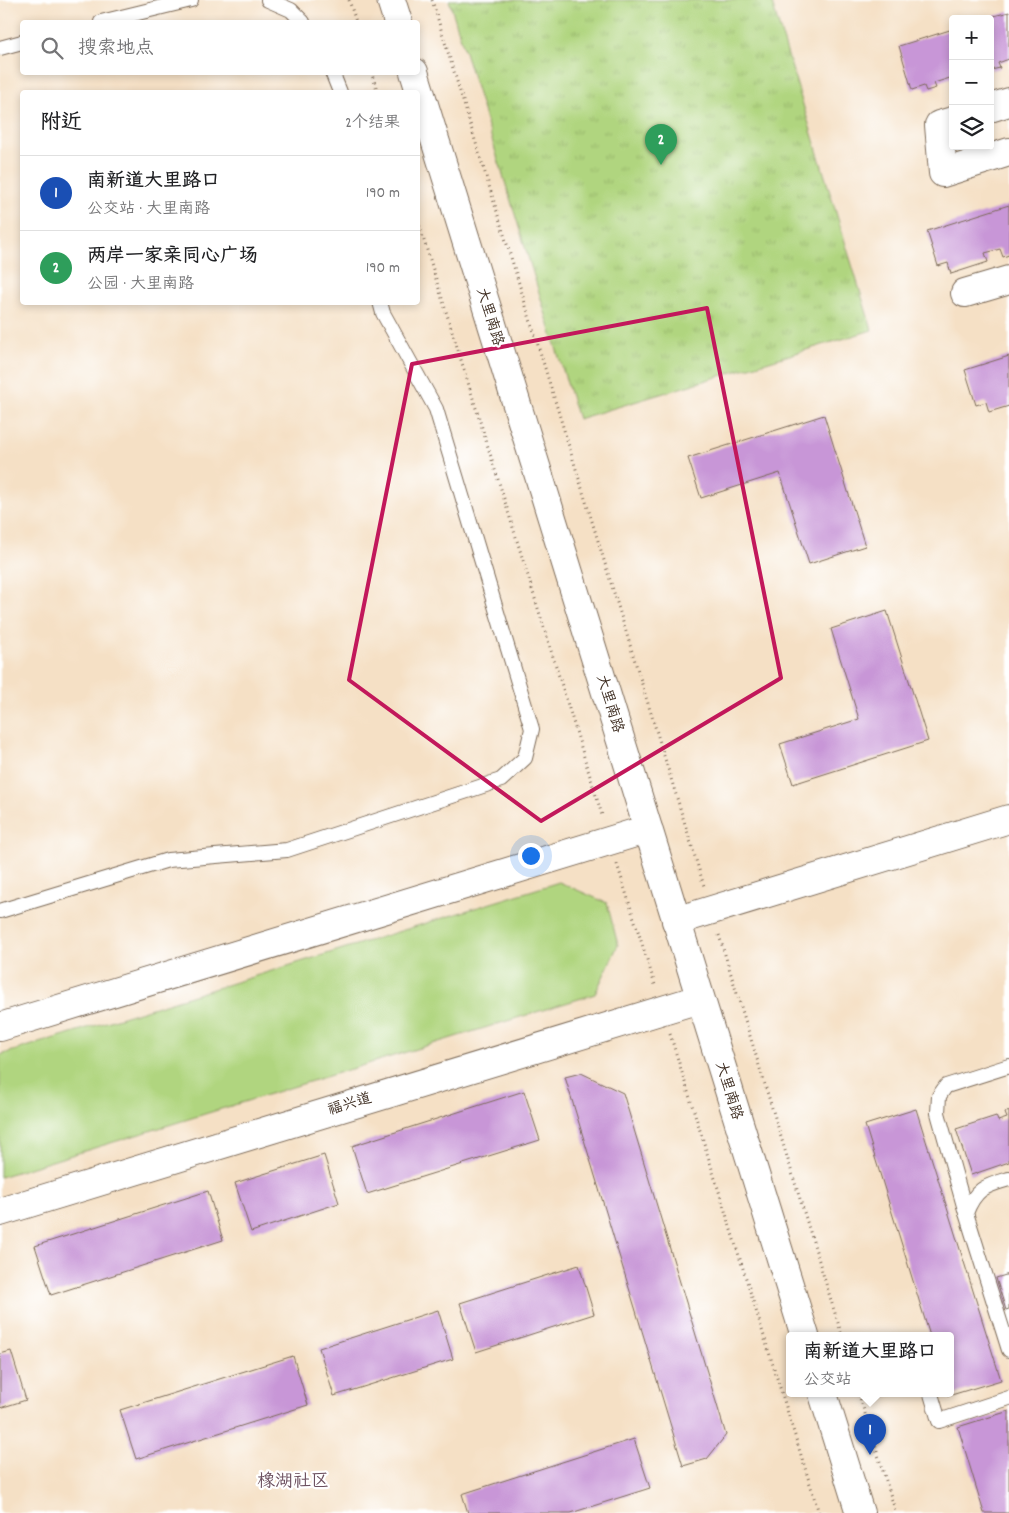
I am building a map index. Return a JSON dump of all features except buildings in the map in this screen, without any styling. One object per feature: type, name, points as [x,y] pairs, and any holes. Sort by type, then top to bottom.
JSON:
[{"type":"street","points":[[391,0],[397,20]]},
{"type":"street","name":"大里南路","points":[[415,75],[420,90]]},
{"type":"street","name":"大里南路","points":[[420,91],[804,1332]]},
{"type":"street","points":[[994,107],[1009,102]]},
{"type":"street","points":[[949,122],[939,125],[943,173],[1009,152]]},
{"type":"street","points":[[965,293],[1009,280]]},
{"type":"street","points":[[676,921],[1009,819]]},
{"type":"street","points":[[0,1026],[648,830]]},
{"type":"street","name":"福兴道","points":[[0,1212],[699,998]]},
{"type":"street","points":[[824,1397],[860,1513]]},
{"type":"lane","points":[[109,20],[191,0]]},
{"type":"lane","points":[[268,0],[291,10],[301,20]]},
{"type":"lane","points":[[0,48],[20,43]]},
{"type":"lane","points":[[333,75],[339,90]]},
{"type":"lane","points":[[0,911],[168,860],[287,850],[501,780],[525,758],[532,729],[436,410],[383,313],[381,305]]},
{"type":"lane","points":[[1009,1066],[946,1086],[939,1096],[938,1113],[966,1213],[1009,1350]]},
{"type":"lane","points":[[966,1213],[971,1202],[985,1187],[1009,1179]]},
{"type":"lane","points":[[932,1397],[939,1421],[1009,1398]]},
{"type":"path","points":[[349,0],[355,20]]},
{"type":"path","points":[[432,0],[841,1332]]},
{"type":"path","points":[[372,75],[377,90]]},
{"type":"path","points":[[860,1397],[896,1513]]},
{"type":"highlighted area","points":[[707,308],[781,678],[541,821],[349,680],[412,364]]},
{"type":"green space","points":[[449,0],[771,0],[872,330],[578,419]]},
{"type":"green space","points":[[559,882],[607,903],[618,945],[595,994],[0,1177],[0,1055]]},
{"type":"place","name":"两岸一家亲同心广场","points":[[661,165]]},
{"type":"place","name":"南新道大里路口","points":[[870,1455]]},
{"type":"district","name":"橡湖社区","points":[[293,1482]]}]
